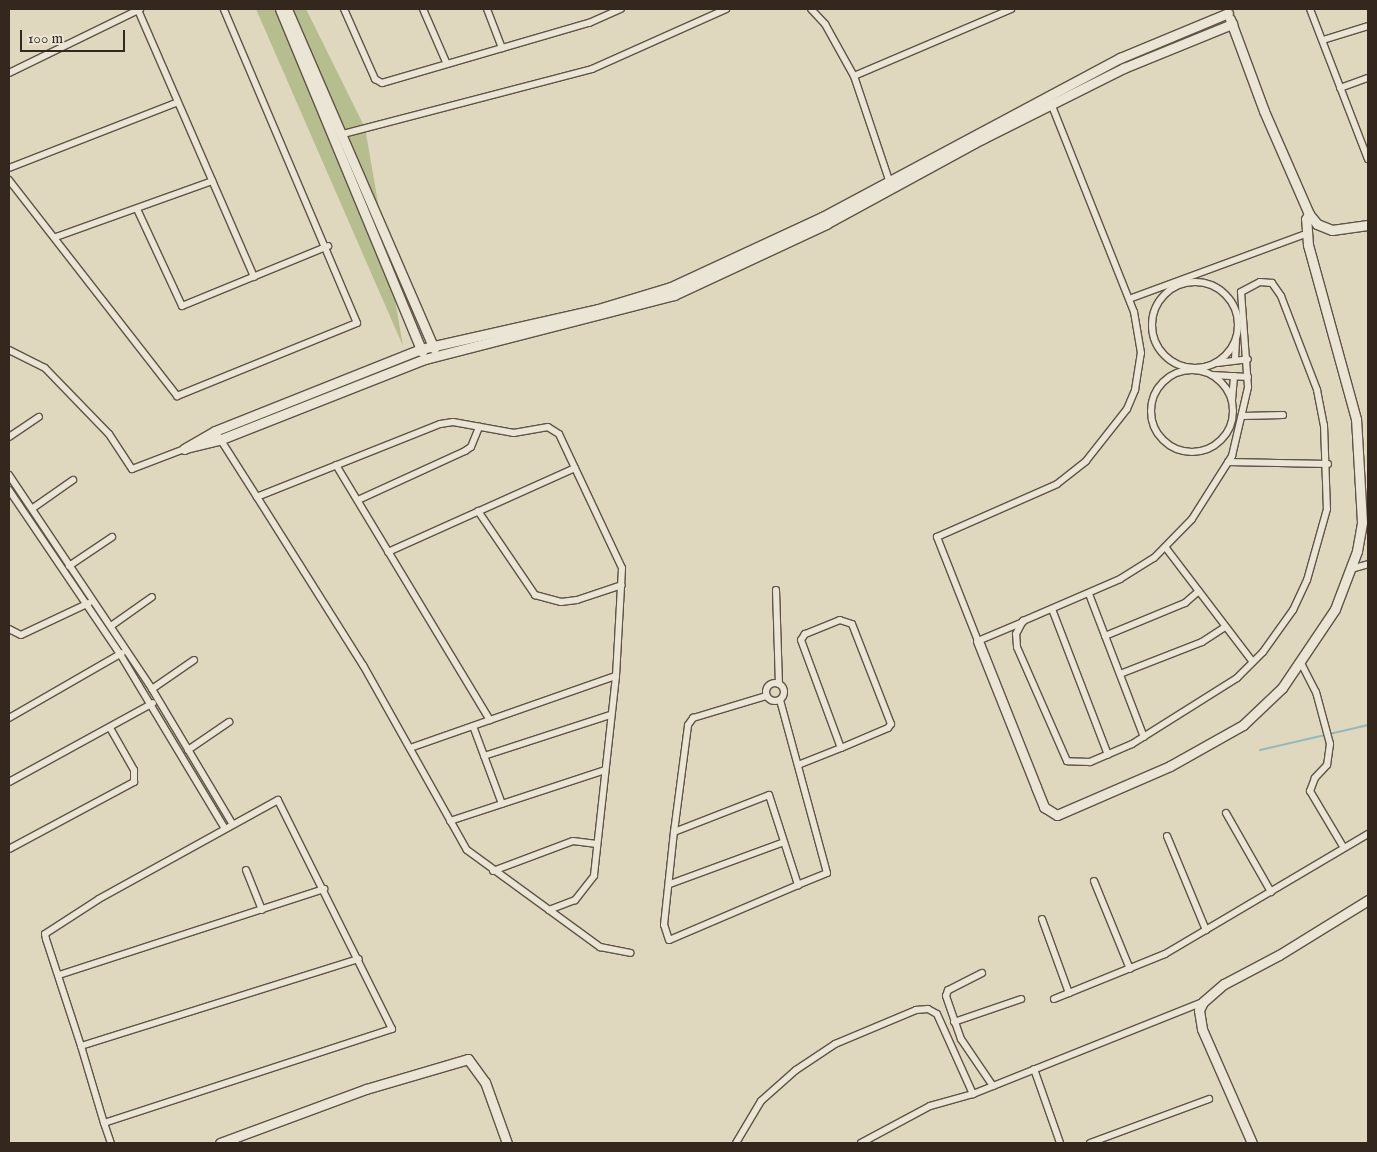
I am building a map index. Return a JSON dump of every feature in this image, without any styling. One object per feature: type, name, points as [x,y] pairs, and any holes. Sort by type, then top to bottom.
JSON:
[{"type":"street","points":[[9,73],[139,9],[254,277]]},
{"type":"street","points":[[9,180],[56,237],[177,396],[357,323],[328,246],[224,9]]},
{"type":"street","points":[[280,9],[425,359]]},
{"type":"street","points":[[287,9],[343,134],[437,356]]},
{"type":"street","points":[[344,9],[378,82],[589,23],[621,9]]},
{"type":"street","points":[[424,9],[446,62]]},
{"type":"street","points":[[487,9],[502,48]]},
{"type":"street","points":[[343,134],[592,68],[726,9]]},
{"type":"street","points":[[811,9],[825,24],[854,76],[890,185]]},
{"type":"street","points":[[854,76],[1010,9]]},
{"type":"street","points":[[1310,9],[1368,159]]},
{"type":"street","points":[[184,448],[220,440],[425,359],[674,295],[890,185],[1050,99],[1120,58],[1228,11],[1309,214],[1326,229]]},
{"type":"street","points":[[1050,99],[1232,24]]},
{"type":"street","points":[[1323,40],[1368,26]]},
{"type":"street","points":[[1340,88],[1368,78]]},
{"type":"street","points":[[1050,99],[1129,299],[1141,353],[1135,390],[1107,438],[1057,484],[937,537],[1044,807],[1057,814],[1170,766],[1243,725],[1282,688],[1335,609],[1351,569],[1362,522],[1356,419],[1308,245],[1306,219],[1309,214]]},
{"type":"street","points":[[9,168],[178,102]]},
{"type":"street","points":[[56,237],[212,181]]},
{"type":"street","points":[[9,350],[45,368],[109,434],[132,469],[184,448],[215,431],[421,348],[598,308],[671,287],[890,185]]},
{"type":"street","points":[[137,209],[182,306],[328,246]]},
{"type":"street","points":[[1129,299],[1308,233],[1368,224]]},
{"type":"street","points":[[1235,359],[1237,336],[1234,308],[1215,287],[1188,282],[1168,291],[1159,301],[1152,329],[1163,354],[1188,368],[1235,359],[1248,359]]},
{"type":"street","points":[[978,641],[1120,579],[1166,548],[1192,519],[1228,462],[1243,416],[1248,377],[1248,359],[1241,292],[1249,285],[1272,283],[1281,296],[1317,390],[1328,464],[1327,509],[1307,580],[1293,610],[1253,662],[1237,678],[1144,737],[1108,755],[1075,764],[1066,761],[1060,752],[1017,647],[1016,634],[1023,622]]},
{"type":"street","points":[[1216,364],[1231,349],[1237,336]]},
{"type":"street","points":[[1234,376],[1232,421],[1226,433],[1206,450],[1179,450],[1158,433],[1152,408],[1162,383],[1185,371],[1211,375],[1234,376],[1248,377]]},
{"type":"street","points":[[1211,375],[1222,383],[1232,401]]},
{"type":"street","points":[[1243,416],[1283,415]]},
{"type":"street","points":[[9,437],[39,417]]},
{"type":"street","points":[[258,497],[440,424],[453,422],[514,433],[548,427],[559,434],[622,568],[622,585],[616,676],[610,715],[594,876],[586,889],[575,900],[549,910]]},
{"type":"street","points":[[358,500],[465,451],[471,447],[479,427]]},
{"type":"street","points":[[215,431],[363,665],[467,850],[493,871],[600,946],[630,952]]},
{"type":"street","points":[[1228,462],[1328,464]]},
{"type":"street","points":[[336,465],[490,720]]},
{"type":"street","points":[[388,552],[575,468]]},
{"type":"street","points":[[9,475],[111,626],[151,704],[224,827]]},
{"type":"street","points":[[33,508],[73,480]]},
{"type":"street","points":[[9,490],[87,604],[152,689],[232,823]]},
{"type":"street","points":[[478,511],[535,595],[569,601],[622,585]]},
{"type":"street","points":[[64,569],[112,537]]},
{"type":"street","points":[[1166,548],[1253,662]]},
{"type":"street","points":[[1351,569],[1368,564]]},
{"type":"street","points":[[766,696],[694,718],[688,725],[664,925],[669,940],[827,873],[780,700],[784,692],[778,684],[776,590]]},
{"type":"street","points":[[1105,636],[1185,603],[1198,591]]},
{"type":"street","points":[[1089,594],[1144,737]]},
{"type":"street","points":[[111,626],[152,597]]},
{"type":"street","points":[[9,629],[21,635],[94,600]]},
{"type":"street","points":[[1052,609],[1108,755]]},
{"type":"street","points":[[798,765],[840,748],[888,728],[891,724],[852,624],[840,620],[805,634],[801,640],[840,748]]},
{"type":"street","points":[[1120,674],[1202,642],[1225,627]]},
{"type":"street","points":[[9,718],[123,652]]},
{"type":"street","points":[[152,689],[194,660]]},
{"type":"street","points":[[1300,663],[1329,735],[1327,765],[1315,778],[1310,790],[1344,848]]},
{"type":"street","points":[[410,748],[616,676]]},
{"type":"street","points":[[766,696],[767,687],[778,684]]},
{"type":"street","points":[[766,696],[774,702],[780,700]]},
{"type":"street","points":[[9,782],[158,700]]},
{"type":"street","points":[[484,756],[610,715]]},
{"type":"street","points":[[188,750],[229,722]]},
{"type":"street","points":[[473,726],[502,804]]},
{"type":"street","points":[[9,849],[134,782],[134,770],[110,728]]},
{"type":"street","points":[[450,821],[604,770]]},
{"type":"street","points":[[674,832],[769,795],[798,885]]},
{"type":"street","points":[[104,1123],[389,1033],[391,1024],[280,801],[272,801],[224,827],[48,929],[46,940],[81,1046],[104,1123],[111,1143]]},
{"type":"street","points":[[1226,813],[1271,892]]},
{"type":"street","points":[[1054,999],[1130,969],[1206,930],[1368,834]]},
{"type":"street","points":[[1166,836],[1206,930]]},
{"type":"street","points":[[493,871],[573,841],[597,844]]},
{"type":"street","points":[[670,884],[784,842]]},
{"type":"street","points":[[246,870],[262,910]]},
{"type":"street","points":[[1094,881],[1130,969]]},
{"type":"street","points":[[58,975],[324,889]]},
{"type":"street","points":[[861,1143],[924,1108],[972,1094],[1203,1002],[1224,984],[1279,955],[1368,900]]},
{"type":"street","points":[[1042,920],[1070,993]]},
{"type":"street","points":[[81,1046],[359,959]]},
{"type":"street","points":[[982,973],[946,992],[961,1039],[993,1086]]},
{"type":"street","points":[[954,1022],[1021,999]]},
{"type":"street","points":[[1203,1002],[1199,1010],[1202,1029],[1252,1143]]},
{"type":"street","points":[[736,1143],[761,1101],[796,1070],[835,1044],[916,1010],[928,1009],[937,1014],[972,1094]]},
{"type":"street","points":[[220,1143],[366,1089],[468,1059],[485,1082],[507,1143]]},
{"type":"street","points":[[1034,1069],[1060,1143]]},
{"type":"street","points":[[1090,1143],[1209,1099]]},
{"type":"green space","points":[[256,9],[306,9],[365,128],[403,346]]},
{"type":"waterway","points":[[1260,750],[1368,725]]}]
